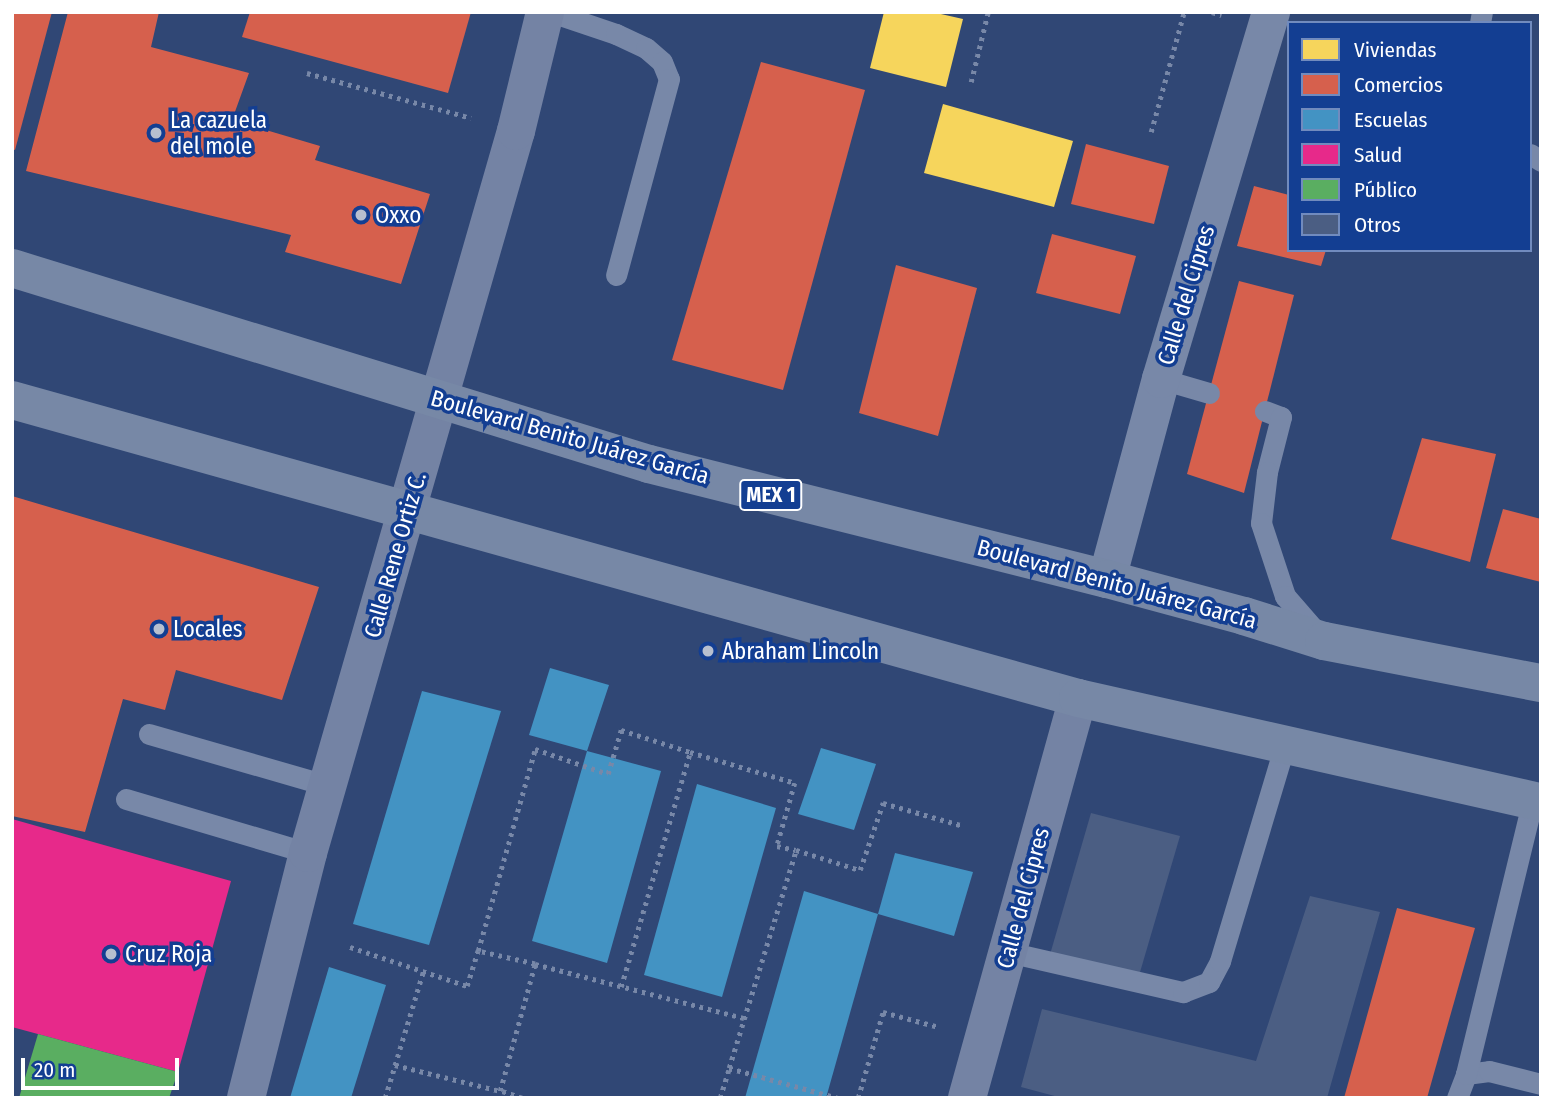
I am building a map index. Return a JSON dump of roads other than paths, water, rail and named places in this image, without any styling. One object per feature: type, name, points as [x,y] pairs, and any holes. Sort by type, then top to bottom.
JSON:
[{"type":"main road","name":"Calle Rene Ortiz C.","points":[[246,1098],[308,853],[330,786],[516,131],[545,12]]},
{"type":"main road","name":"Boulevard Benito Juárez García","points":[[12,268],[649,464],[1107,579],[1324,641],[1541,683]]},
{"type":"main road","points":[[12,400],[1078,698],[1537,801]]},
{"type":"main road","name":"Calle del Cipres","points":[[967,1098],[1078,698]]},
{"type":"street","name":"Calle del Cipres","points":[[1107,579],[1160,379],[1271,12]]},
{"type":"lane","points":[[551,12],[616,34],[646,48],[662,62],[669,79],[616,275]]},
{"type":"lane","points":[[1160,379],[1209,393]]},
{"type":"lane","points":[[1265,411],[1281,416],[1267,472],[1261,523],[1285,596],[1324,641]]},
{"type":"lane","points":[[149,734],[330,786]]},
{"type":"lane","points":[[1008,952],[1183,992],[1209,982],[1220,961],[1285,744]]},
{"type":"lane","points":[[126,799],[308,853]]},
{"type":"lane","points":[[1457,1098],[1466,1074],[1537,801]]},
{"type":"lane","points":[[1466,1074],[1489,1070],[1541,1084]]},
{"type":"place","name":"La cazuela del mole","points":[[156,133]]},
{"type":"place","name":"Oxxo","points":[[361,215]]},
{"type":"place","name":"Locales","points":[[159,629]]},
{"type":"place","name":"Abraham Lincoln","points":[[708,651]]},
{"type":"place","name":"Cruz Roja","points":[[111,954]]}]
